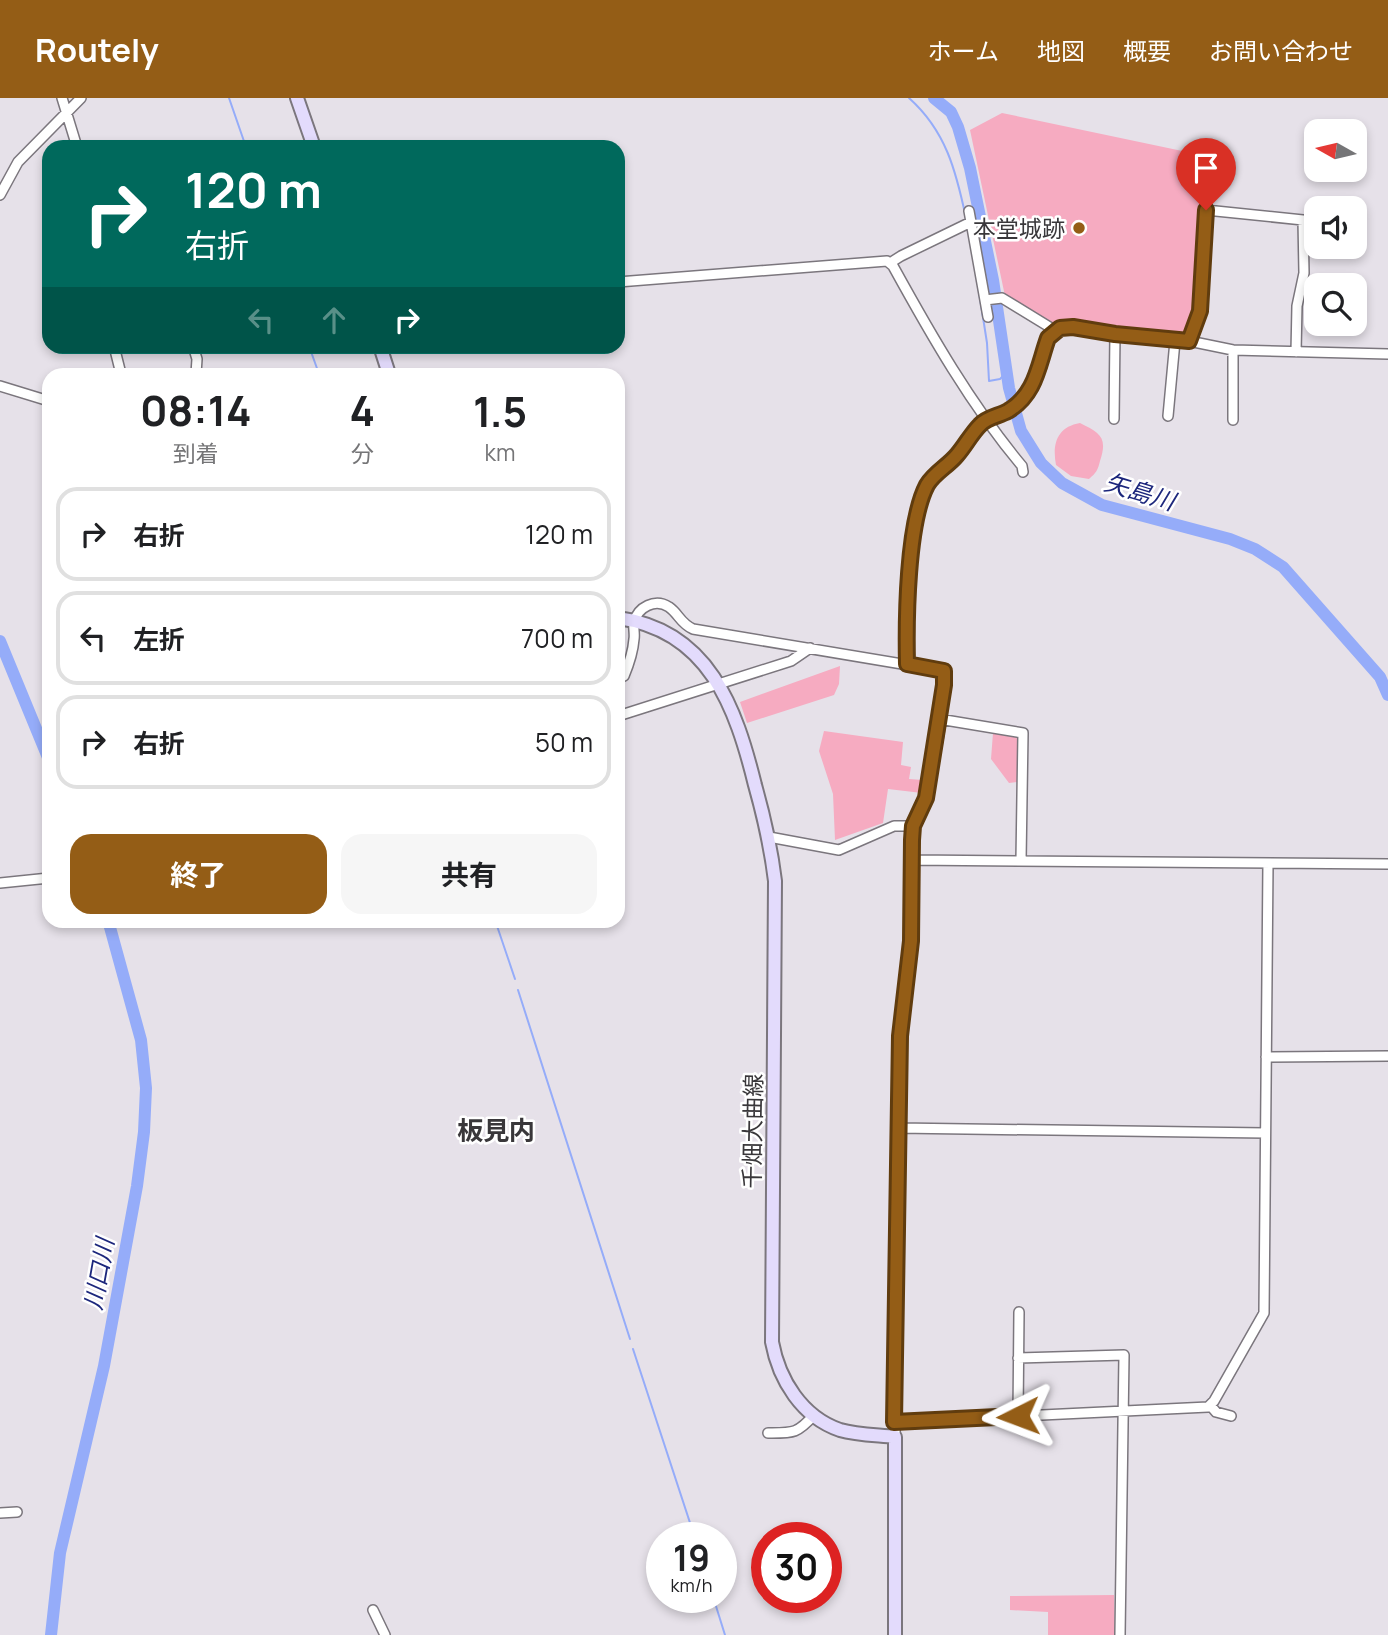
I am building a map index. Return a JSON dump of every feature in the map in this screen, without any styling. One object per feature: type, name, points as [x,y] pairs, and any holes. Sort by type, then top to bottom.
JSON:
[{"type":"main road","points":[[298,98],[312,140]]},
{"type":"main road","name":"千畑大曲線","points":[[625,619],[652,627],[677,640],[699,659],[719,685],[743,735],[769,837],[775,881],[772,1342],[775,1360],[782,1378],[814,1415],[843,1431],[895,1437]]},
{"type":"main road","points":[[895,1437],[895,1635]]},
{"type":"street","points":[[62,98],[75,140]]},
{"type":"street","points":[[0,195],[18,162],[81,98]]},
{"type":"street","points":[[1189,341],[1200,311],[1208,166]]},
{"type":"street","points":[[1206,210],[1303,220],[1304,273],[1297,306],[1296,352]]},
{"type":"street","points":[[969,211],[988,317]]},
{"type":"street","points":[[890,263],[971,222]]},
{"type":"street","points":[[625,281],[882,260],[890,263],[930,333],[986,420],[1022,466],[1023,472]]},
{"type":"street","points":[[985,300],[1000,298],[1056,331]]},
{"type":"street","points":[[907,664],[906,630],[918,511],[929,483],[956,458],[986,420],[1017,404],[1033,386],[1048,338],[1056,331],[1073,327],[1189,341],[1233,350],[1388,354]]},
{"type":"street","points":[[1114,419],[1115,334]]},
{"type":"street","points":[[1168,416],[1175,341]]},
{"type":"street","points":[[1233,350],[1233,420]]},
{"type":"street","points":[[0,386],[42,399]]},
{"type":"street","points":[[625,674],[634,640],[634,621],[645,606],[652,603],[670,607],[683,624],[693,629],[944,671],[926,798],[913,826],[911,941],[900,1036],[895,1437]]},
{"type":"street","points":[[625,714],[791,661],[810,648]]},
{"type":"street","points":[[939,719],[1023,733],[1021,860]]},
{"type":"street","points":[[769,837],[839,850],[894,826],[913,826]]},
{"type":"street","points":[[911,860],[1388,864]]},
{"type":"street","points":[[1210,1405],[1264,1313],[1268,863]]},
{"type":"street","points":[[0,883],[42,879]]},
{"type":"street","points":[[1266,1057],[1388,1056]]},
{"type":"street","points":[[898,1128],[1265,1133]]},
{"type":"street","points":[[1018,1416],[1019,1312]]},
{"type":"street","points":[[1018,1358],[1124,1355],[1120,1635]]},
{"type":"street","points":[[894,1422],[1210,1405]]},
{"type":"street","points":[[1210,1405],[1216,1412],[1231,1416]]},
{"type":"street","points":[[768,1433],[794,1433],[801,1430],[814,1415]]},
{"type":"street","points":[[0,1513],[18,1512]]},
{"type":"street","points":[[373,1610],[384,1635]]},
{"type":"shaded area","points":[[1002,113],[1187,152],[1203,169],[1195,323],[1179,336],[1079,322],[1052,326],[1005,296],[970,130]]},
{"type":"shaded area","points":[[1080,423],[1097,433],[1103,446],[1098,467],[1089,479],[1071,476],[1056,465],[1055,450],[1058,438],[1066,428]]},
{"type":"shaded area","points":[[840,666],[839,684],[834,695],[747,723],[740,702]]},
{"type":"shaded area","points":[[824,731],[903,742],[901,765],[911,767],[909,779],[923,780],[922,793],[888,789],[883,823],[835,840],[833,794],[819,751]]},
{"type":"shaded area","points":[[993,733],[1017,737],[1017,782],[1009,783],[991,759]]},
{"type":"shaded area","points":[[1114,1595],[1115,1635],[1048,1635],[1048,1612],[1010,1610],[1010,1596]]},
{"type":"waterway","points":[[229,98],[244,140]]},
{"type":"waterway","points":[[909,98],[941,138],[953,168],[966,218]]},
{"type":"waterway","name":"矢島川","points":[[934,98],[951,112],[958,127],[970,168],[993,280],[1009,388],[1021,431],[1041,463],[1062,483],[1102,505],[1230,539],[1255,549],[1283,567],[1380,677],[1388,695]]},
{"type":"waterway","points":[[977,279],[987,343],[989,381],[1000,379],[1005,374]]},
{"type":"waterway","points":[[312,354],[317,368]]},
{"type":"waterway","name":"川口川","points":[[0,641],[42,743]]},
{"type":"waterway","name":"川口川","points":[[51,1635],[60,1553],[104,1366],[137,1186],[144,1132],[146,1088],[141,1040],[110,928]]},
{"type":"waterway","points":[[498,928],[515,979]]},
{"type":"waterway","points":[[518,990],[630,1339]]},
{"type":"waterway","points":[[633,1349],[690,1522]]},
{"type":"waterway","points":[[718,1613],[725,1635]]},
{"type":"place","name":"本堂城跡","points":[[1079,228]]},
{"type":"district","name":"板見内","points":[[496,1130]]},
{"type":"route","points":[[1018,1416],[894,1422],[900,1036],[911,941],[912,840],[913,826],[926,798],[944,685],[944,671],[907,664],[906,630],[914,526],[929,483],[956,458],[979,426],[1007,411],[1023,398],[1033,386],[1048,338],[1060,328],[1073,327],[1189,341],[1200,311],[1206,210]]}]
